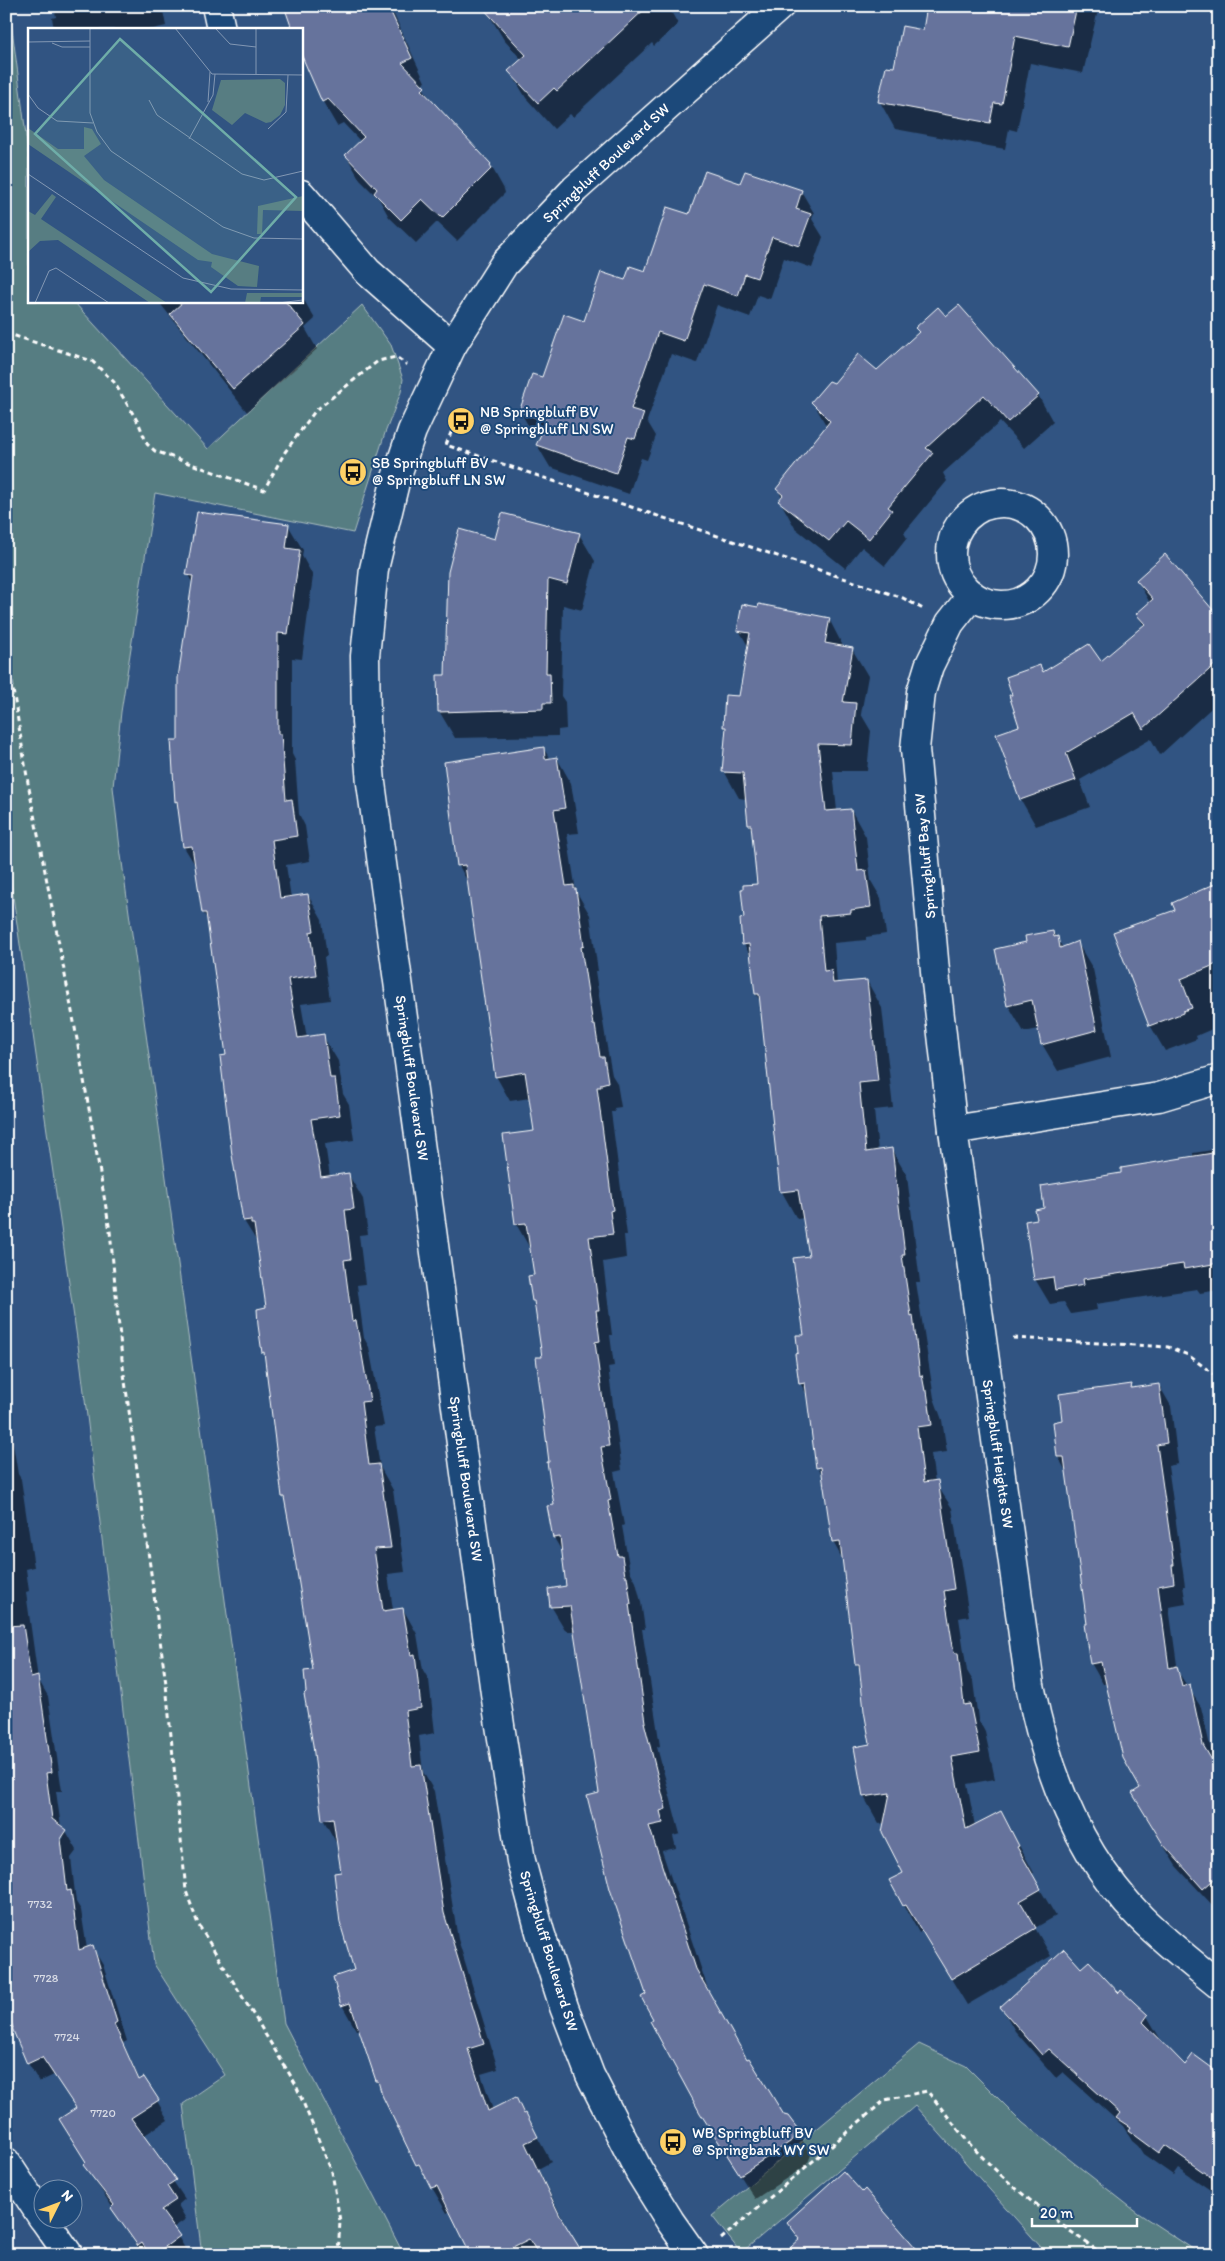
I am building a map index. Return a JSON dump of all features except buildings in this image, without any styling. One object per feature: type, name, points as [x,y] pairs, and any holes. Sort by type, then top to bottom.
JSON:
[{"type":"street","points":[[216,6],[221,28]]},
{"type":"street","name":"Springbluff Boulevard SW","points":[[704,2249],[670,2221],[639,2171],[590,2074],[564,2007],[540,1932],[521,1861],[493,1674],[371,783],[366,722],[366,656],[374,569],[381,532],[412,431],[452,346],[504,264],[575,189],[780,6]]},
{"type":"street","points":[[302,195],[368,272],[452,346]]},
{"type":"street","name":"Springbluff Bay SW","points":[[953,1130],[936,982],[916,749],[920,692],[934,653],[950,623],[972,595]]},
{"type":"street","points":[[953,1130],[1158,1097],[1219,1079]]},
{"type":"street","name":"Springbluff Heights SW","points":[[953,1130],[1038,1730],[1052,1775],[1079,1835],[1097,1864],[1140,1917],[1219,1985]]},
{"type":"street","points":[[6,2162],[32,2201]]},
{"type":"street","points":[[50,2228],[69,2255]]},
{"type":"path","points":[[6,333],[92,361],[114,382],[135,416],[147,444],[155,451],[264,490],[285,452],[315,411],[378,361],[396,357],[463,402],[446,445],[903,598],[950,623]]},
{"type":"path","points":[[6,646],[28,783],[110,1231],[122,1359],[166,1684],[186,1891],[198,1924],[295,2083],[332,2172],[340,2221],[338,2255]]},
{"type":"path","points":[[982,1337],[1168,1346],[1188,1355],[1219,1378]]},
{"type":"path","points":[[704,2249],[822,2154],[884,2100],[927,2091],[968,2141],[1047,2216],[1104,2255]]},
{"type":"green space","points":[[6,6],[9,6],[28,150],[28,302],[74,302],[208,449],[362,305],[391,345],[403,379],[401,392],[385,433],[353,533],[155,493],[121,712],[113,787],[284,2023],[404,2255],[202,2255],[183,2104],[225,2075],[154,1964],[80,1359],[6,848]]},
{"type":"green space","points":[[919,2044],[966,2066],[1023,2123],[1138,2213],[1202,2255],[1048,2255],[915,2106],[741,2253],[712,2216]]},
{"type":"place","name":"NB Springbluff BV @ Springbluff LN SW","points":[[461,421]]},
{"type":"place","name":"SB Springbluff BV @ Springbluff LN SW","points":[[353,472]]},
{"type":"place","name":"WB Springbluff BV @ Springbank WY SW","points":[[673,2142]]}]
